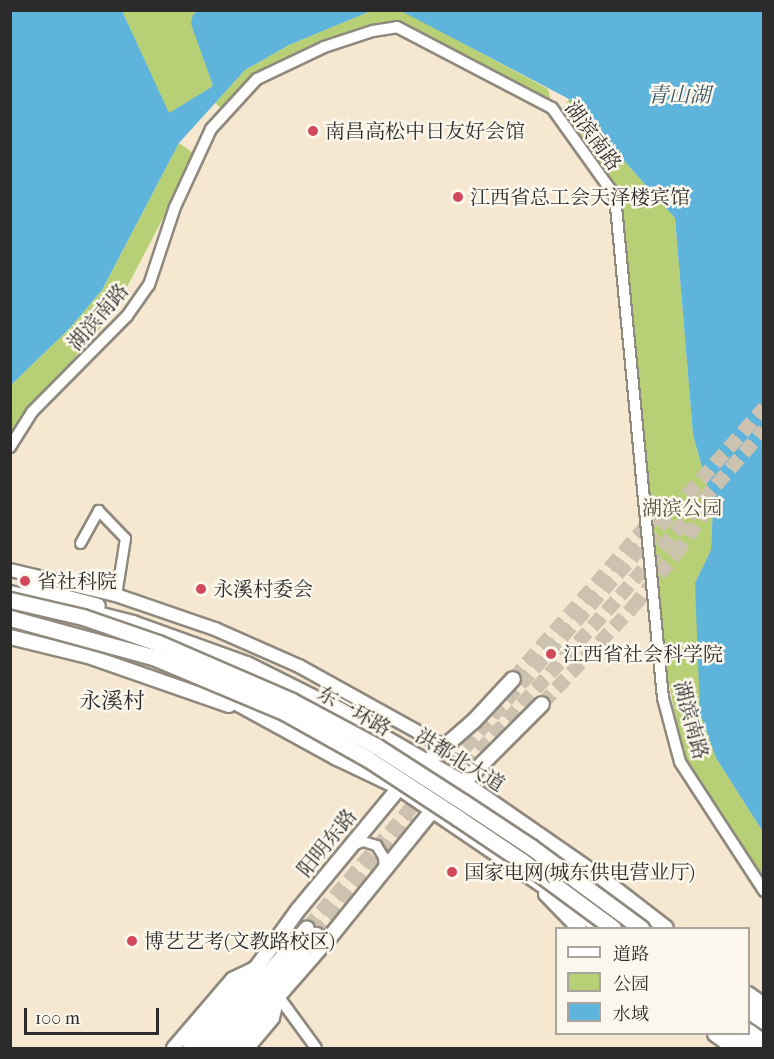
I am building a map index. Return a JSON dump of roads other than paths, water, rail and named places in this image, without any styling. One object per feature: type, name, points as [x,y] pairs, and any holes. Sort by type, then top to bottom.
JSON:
[{"type":"highway","name":"东一环路","points":[[10,600],[83,617],[158,643],[292,701],[376,746],[463,802],[531,847],[640,927]]},
{"type":"highway","name":"东一环路","points":[[10,618],[153,657],[284,712],[368,759],[458,818],[522,861],[612,927]]},
{"type":"highway","points":[[750,1012],[764,1022]]},
{"type":"highway","points":[[750,1032],[764,1043]]},
{"type":"main road","points":[[10,570],[116,595],[215,629],[299,666],[445,747]]},
{"type":"main road","points":[[10,584],[58,594],[230,650],[289,676],[370,720],[390,739]]},
{"type":"main road","name":"洪都北大道","points":[[10,593],[133,623],[247,664],[390,739],[464,783],[600,877],[665,927]]},
{"type":"main road","points":[[10,624],[141,660],[212,689],[252,713],[398,787],[599,927]]},
{"type":"main road","points":[[10,637],[88,656],[252,713]]},
{"type":"main road","name":"阳明东路","points":[[190,1048],[398,787],[474,721],[513,679]]},
{"type":"main road","points":[[233,1048],[330,937],[430,811],[464,783],[542,704]]},
{"type":"main road","points":[[530,877],[578,927]]},
{"type":"main road","points":[[205,1048],[312,931],[221,1048]]},
{"type":"main road","points":[[173,1048],[232,979],[256,968]]},
{"type":"main road","points":[[750,995],[764,1005]]},
{"type":"main road","points":[[248,1048],[273,1018],[278,996]]},
{"type":"main road","points":[[716,1035],[734,1048]]},
{"type":"main road","points":[[734,1035],[752,1048]]},
{"type":"street","name":"湖滨南路","points":[[10,447],[32,412],[105,340],[149,285],[175,207],[212,129],[256,79],[324,47],[373,31],[398,27],[552,108],[615,196],[663,698],[680,762],[764,891]]},
{"type":"street","points":[[80,543],[98,510],[125,538],[116,595]]},
{"type":"street","points":[[351,845],[363,841],[376,845],[384,856],[384,869]]},
{"type":"street","points":[[278,996],[316,1048]]},
{"type":"water","points":[[11,10],[122,11],[169,113],[213,86],[191,24],[193,14],[199,11],[371,11],[289,45],[245,70],[179,143],[102,290],[70,328],[11,385]]},
{"type":"water","name":"青山湖","points":[[401,11],[763,11],[763,832],[716,758],[700,713],[695,583],[711,550],[713,506],[693,435],[675,218],[569,99]]},
{"type":"tunnel","points":[[437,779],[764,408]]},
{"type":"tunnel","points":[[437,798],[620,596],[764,430]]},
{"type":"tunnel","points":[[513,679],[645,527],[671,502]]},
{"type":"tunnel","points":[[542,704],[633,607],[676,554],[710,504]]},
{"type":"tunnel","points":[[307,928],[424,793]]},
{"type":"tunnel","points":[[316,935],[416,821]]},
{"type":"place","name":"南昌高松中日友好会馆","points":[[313,131]]},
{"type":"place","name":"江西省总工会天泽楼宾馆","points":[[458,197]]},
{"type":"place","name":"省社科院","points":[[25,581]]},
{"type":"place","name":"永溪村委会","points":[[201,589]]},
{"type":"place","name":"江西省社会科学院","points":[[551,654]]},
{"type":"place","name":"国家电网(城东供电营业厅)","points":[[452,872]]},
{"type":"place","name":"博艺艺考(文教路校区)","points":[[132,941]]},
{"type":"district","name":"永溪村","points":[[112,702]]},
{"type":"park label","name":"湖滨公园","points":[[682,508]]}]
